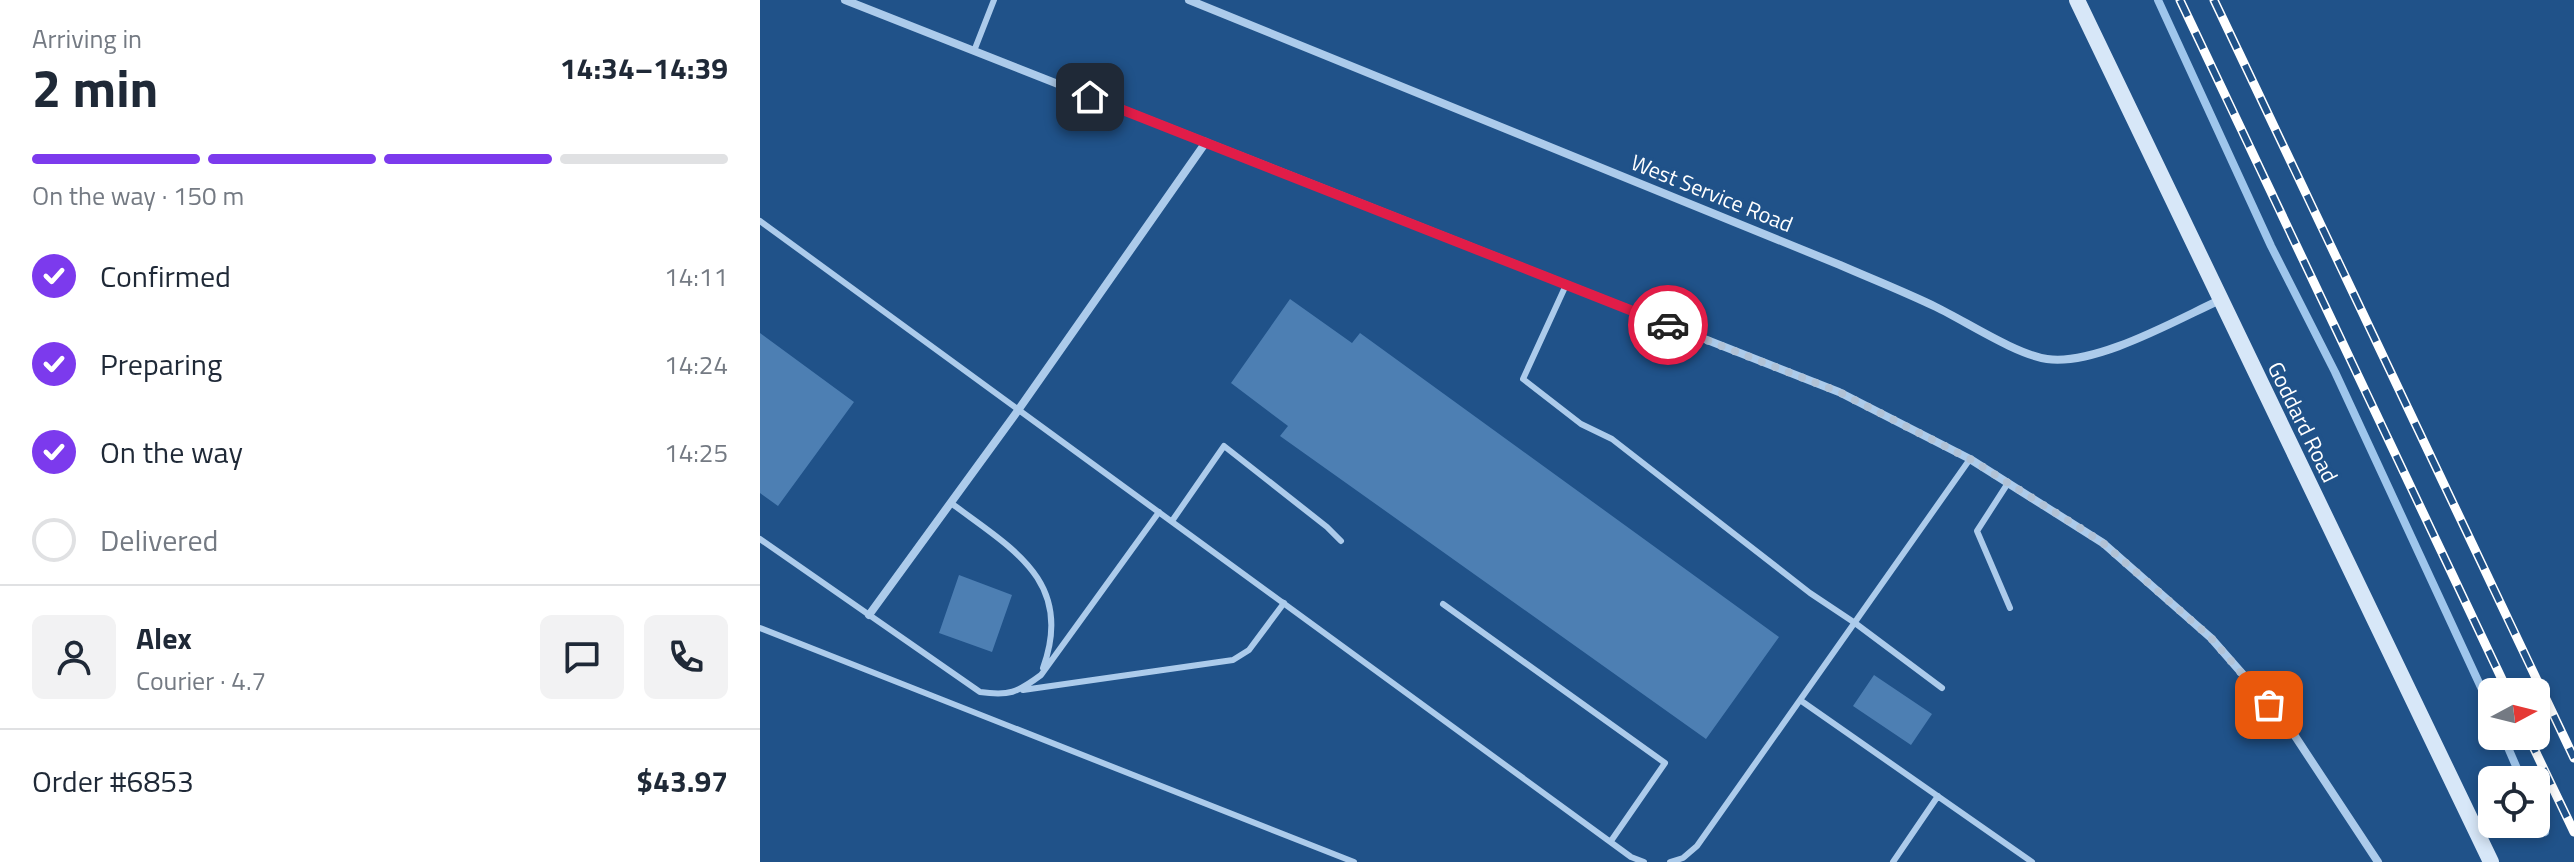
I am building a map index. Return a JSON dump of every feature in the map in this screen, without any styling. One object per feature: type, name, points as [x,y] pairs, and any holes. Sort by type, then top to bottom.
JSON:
[{"type":"main road","name":"Goddard Road","points":[[2077,0],[2491,862]]},
{"type":"street","points":[[845,0],[1839,392],[1970,459],[2103,543],[2211,638],[2289,727],[2378,862]]},
{"type":"street","name":"West Service Road","points":[[1189,0],[1854,271],[2047,359],[2096,353],[2220,300]]},
{"type":"street","points":[[869,615],[1019,409],[1206,142]]},
{"type":"lane","points":[[974,51],[994,0]]},
{"type":"lane","points":[[760,221],[1631,857],[1644,862]]},
{"type":"lane","points":[[1566,285],[1523,379],[1581,424],[1612,439],[1810,593],[1942,688]]},
{"type":"lane","points":[[1172,521],[1224,446],[1341,541]]},
{"type":"lane","points":[[1670,862],[1683,858],[1697,846],[1970,459]]},
{"type":"lane","points":[[2008,483],[1977,531],[2010,608]]},
{"type":"lane","points":[[951,503],[1017,553],[1041,582],[1052,612],[1052,645],[1041,675]]},
{"type":"lane","points":[[1020,691],[1041,675],[1159,512]]},
{"type":"lane","points":[[760,539],[980,692],[1002,695],[1233,660],[1249,650],[1284,603]]},
{"type":"lane","points":[[1443,604],[1665,763],[1611,841]]},
{"type":"lane","points":[[760,628],[1354,862]]},
{"type":"lane","points":[[1800,700],[2027,861]]},
{"type":"lane","points":[[1893,862],[1938,796]]},
{"type":"building","points":[[1290,299],[1352,343],[1360,333],[1779,637],[1706,739],[1280,436],[1288,426],[1231,383]]},
{"type":"building","points":[[760,333],[854,402],[778,506],[760,493]]},
{"type":"building","points":[[959,575],[1012,595],[992,652],[939,633]]},
{"type":"building","points":[[1874,675],[1932,714],[1911,745],[1853,706]]},
{"type":"waterway","points":[[2158,0],[2478,681]]},
{"type":"waterway","points":[[2509,750],[2516,766]]},
{"type":"railway","points":[[2180,0],[2501,678]]},
{"type":"railway","points":[[2214,0],[2574,758]]},
{"type":"railway","points":[[2535,750],[2574,832]]},
{"type":"way so far","points":[[1668,325],[1839,392],[1970,459],[2080,528],[2103,543],[2211,638],[2269,705]]},
{"type":"route","points":[[1090,97],[1668,325]]}]
